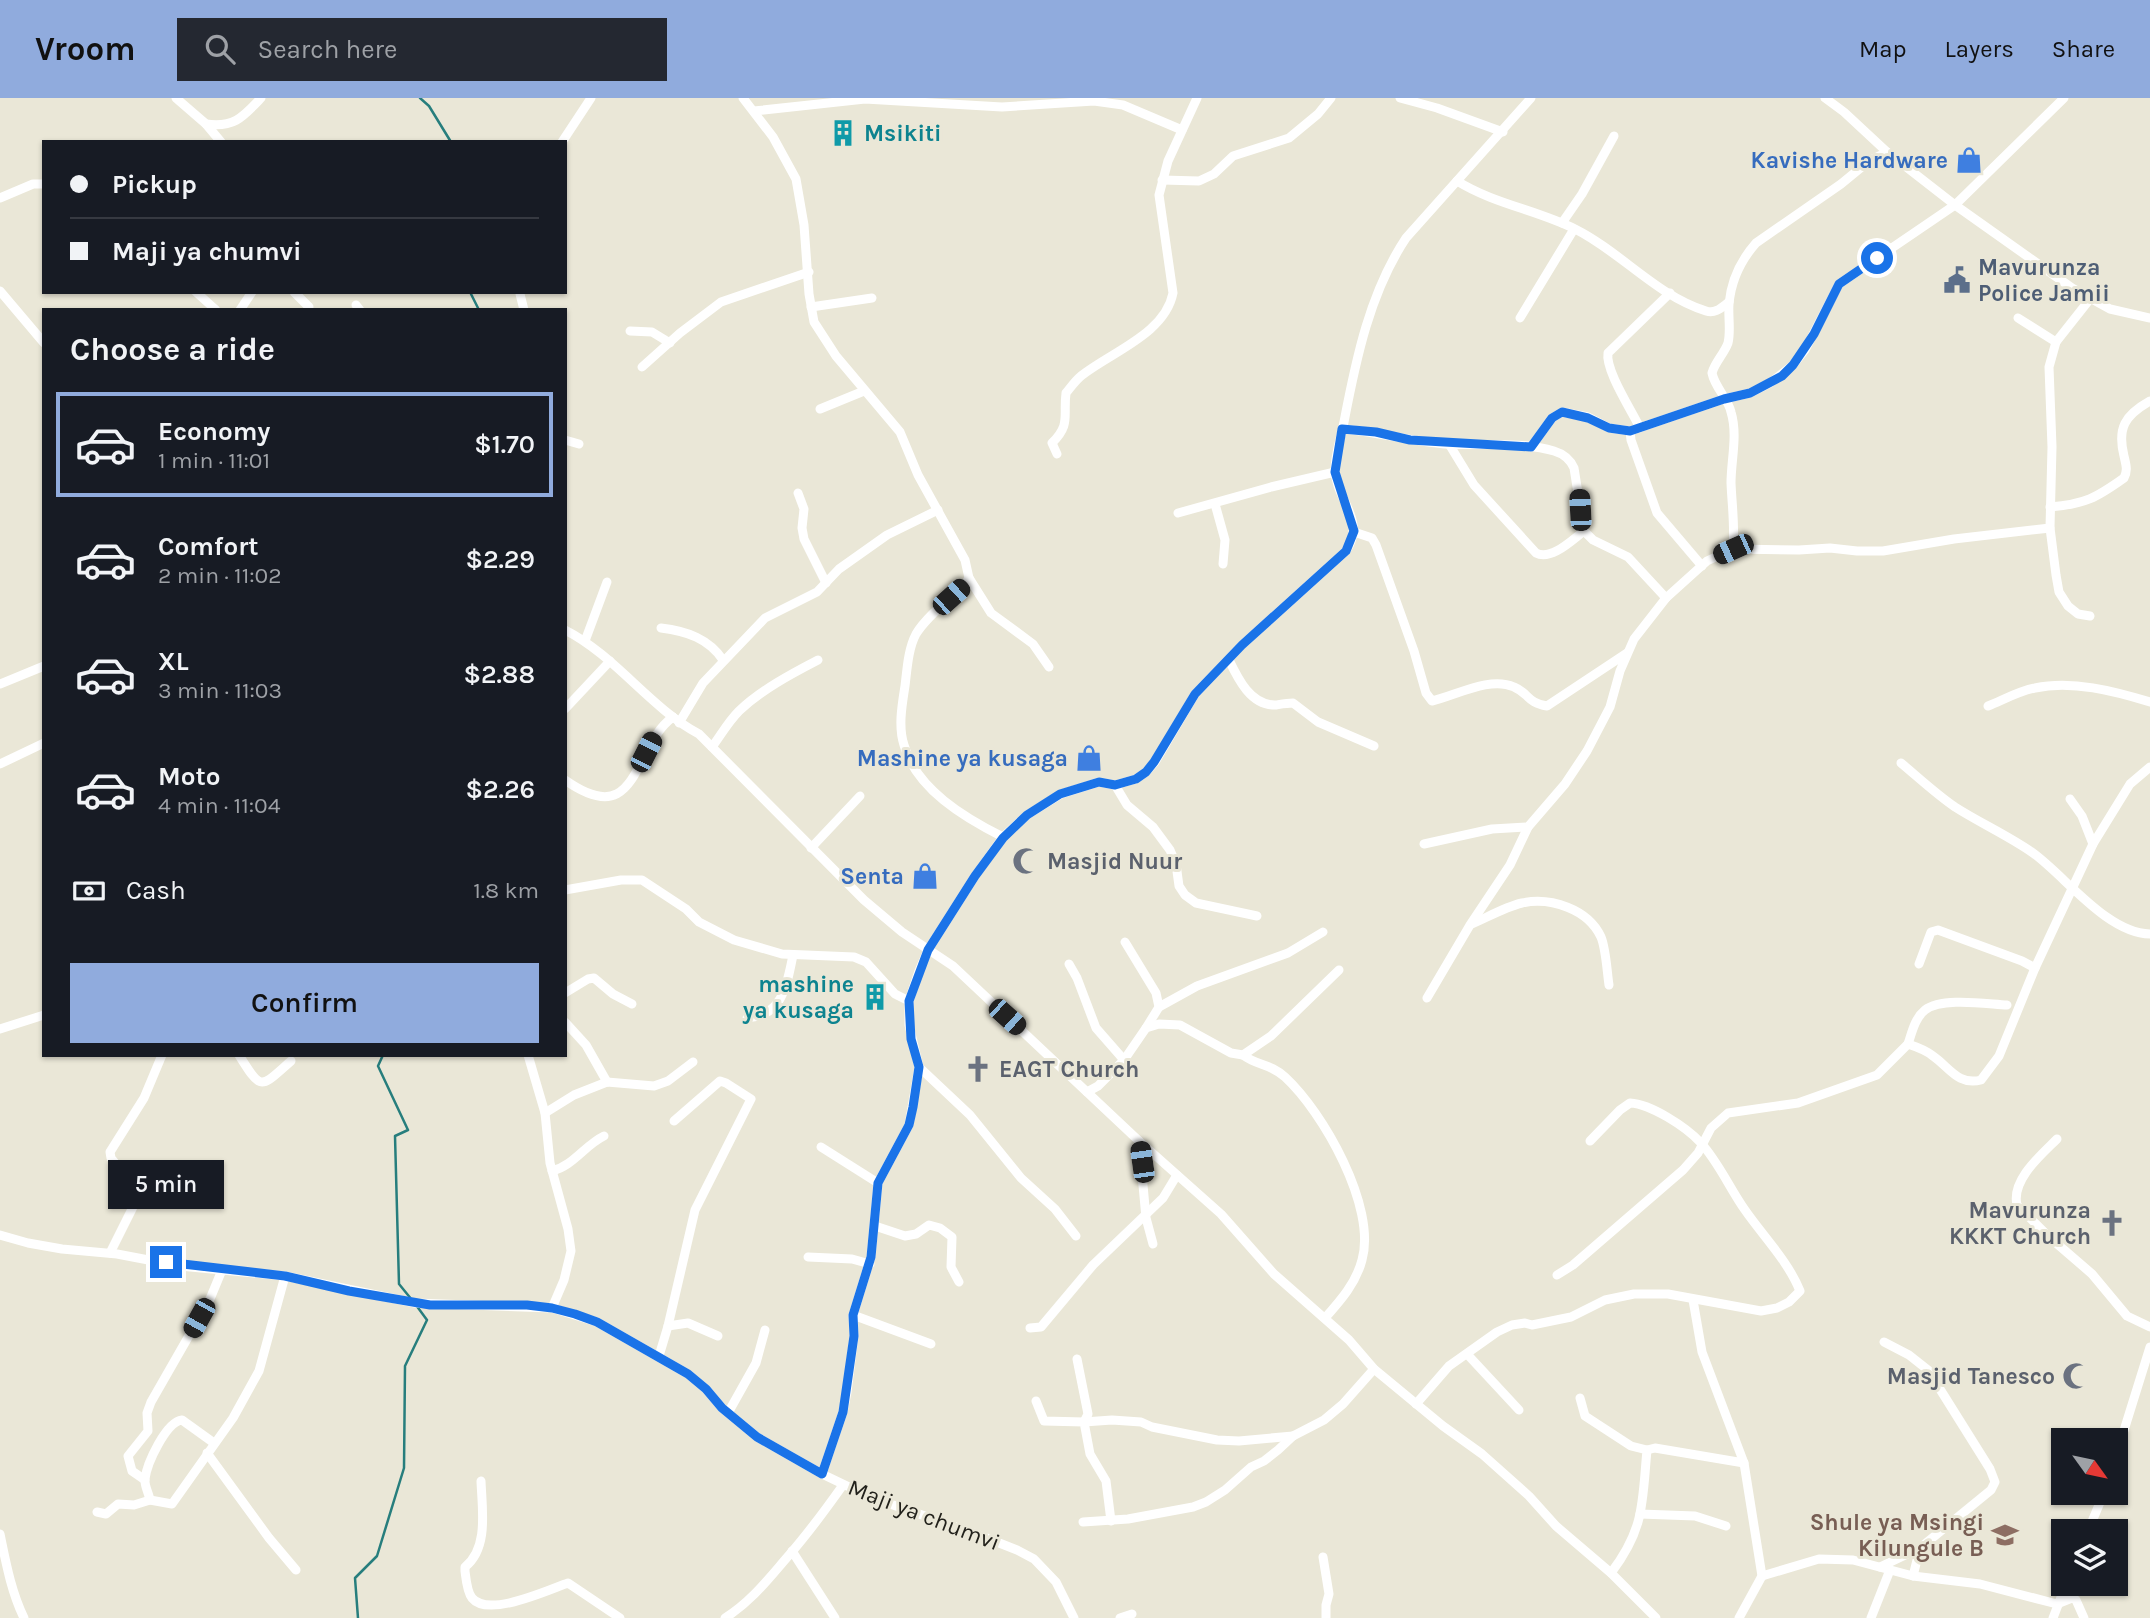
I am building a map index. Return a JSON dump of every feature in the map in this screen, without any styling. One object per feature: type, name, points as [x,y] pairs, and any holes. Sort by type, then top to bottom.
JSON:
[{"type":"street","points":[[176,98],[206,124],[219,140]]},
{"type":"street","points":[[206,124],[221,127],[240,120],[261,98]]},
{"type":"street","points":[[563,140],[591,98]]},
{"type":"street","points":[[743,98],[774,137],[796,179],[814,323],[836,356],[900,432],[918,475],[965,561],[969,578],[991,613],[1033,644],[1049,667]]},
{"type":"street","points":[[754,111],[866,98],[1002,107],[1094,100],[1125,102],[1182,130]]},
{"type":"street","points":[[1057,454],[1052,443],[1063,432],[1066,421],[1066,393],[1080,377],[1153,327],[1170,306],[1173,293],[1159,195],[1162,180],[1197,98]]},
{"type":"street","points":[[1162,180],[1199,181],[1214,174],[1233,156],[1289,138],[1318,114],[1331,98]]},
{"type":"street","points":[[1401,98],[1503,132]]},
{"type":"street","points":[[822,1474],[845,1402],[854,1336],[853,1315],[870,1264],[878,1183],[909,1125],[919,1067],[911,1039],[909,1001],[928,950],[975,876],[1003,838],[1027,815],[1060,794],[1099,782],[1115,785],[1136,779],[1146,772],[1189,702],[1286,603],[1346,551],[1354,531],[1335,472],[1342,429],[1371,313],[1388,268],[1406,239],[1531,98]]},
{"type":"street","points":[[1825,98],[1887,152],[1955,205],[2090,299],[2110,309],[2150,318]]},
{"type":"street","points":[[1531,447],[1552,418],[1562,412],[1588,418],[1609,428],[1630,431],[1724,399],[1750,393],[1782,376],[1805,350],[1839,284],[1955,205],[2064,98]]},
{"type":"street","points":[[1562,223],[1582,194],[1614,136]]},
{"type":"street","points":[[1733,549],[1735,525],[1731,482],[1734,426],[1730,407],[1712,373],[1727,346],[1729,302],[1742,261],[1756,243],[1870,161],[1887,152]]},
{"type":"street","points":[[1457,181],[1485,196],[1574,229],[1606,247],[1670,293],[1690,304],[1711,313],[1729,302]]},
{"type":"street","points":[[0,198],[33,184],[42,184]]},
{"type":"street","points":[[1520,318],[1574,229]]},
{"type":"street","points":[[642,367],[721,302],[809,272]]},
{"type":"street","points":[[0,291],[42,341]]},
{"type":"street","points":[[1640,428],[1612,373],[1607,360],[1608,354],[1670,293]]},
{"type":"street","points":[[198,294],[214,308]]},
{"type":"street","points":[[296,294],[309,307]]},
{"type":"street","points":[[811,307],[872,298]]},
{"type":"street","points":[[2090,299],[2056,342],[2049,367],[2050,528],[2059,592],[2068,606],[2078,614],[2090,616]]},
{"type":"street","points":[[2018,318],[2056,342]]},
{"type":"street","points":[[630,331],[652,332],[670,343]]},
{"type":"street","points":[[820,410],[864,391]]},
{"type":"street","points":[[2050,507],[2073,505],[2096,498],[2124,478],[2126,468],[2120,440],[2122,429],[2130,415],[2150,401]]},
{"type":"street","points":[[1342,429],[1376,432],[1410,440],[1531,447],[1555,451],[1571,461],[1577,480],[1584,531],[1593,540],[1628,557],[1665,598]]},
{"type":"street","points":[[1630,431],[1657,513],[1702,566]]},
{"type":"street","points":[[567,441],[579,444]]},
{"type":"street","points":[[1449,444],[1474,485],[1536,554],[1551,554],[1584,531]]},
{"type":"street","points":[[1178,513],[1335,472]]},
{"type":"street","points":[[798,493],[804,509],[804,539],[826,583]]},
{"type":"street","points":[[1214,504],[1225,540],[1223,564]]},
{"type":"street","points":[[567,781],[594,796],[619,792],[632,781],[665,722],[676,720],[723,660],[765,618],[801,601],[826,583],[839,569],[887,535],[938,510]]},
{"type":"street","points":[[1427,998],[1470,925],[1510,865],[1528,827],[1565,784],[1594,740],[1610,708],[1634,639],[1665,598],[1707,561],[1733,549],[1830,548],[1883,551],[1954,539],[2050,528]]},
{"type":"street","points":[[1354,531],[1372,538],[1376,545],[1426,693],[1432,701],[1497,684],[1518,688],[1531,701],[1547,706],[1627,653]]},
{"type":"street","points":[[969,578],[916,634],[903,699],[901,721],[904,745],[922,780],[945,800],[1003,838]]},
{"type":"street","points":[[585,641],[607,582]]},
{"type":"street","points":[[661,628],[679,631],[707,642],[723,660]]},
{"type":"street","points":[[567,631],[585,641],[676,720],[699,734],[864,900],[953,966],[1220,1214],[1274,1274],[1349,1340],[1374,1368],[1482,1454],[1529,1496],[1556,1527],[1611,1573],[1656,1618]]},
{"type":"street","points":[[712,747],[748,703],[818,660]]},
{"type":"street","points":[[1228,660],[1239,682],[1261,702],[1275,705],[1293,703],[1318,722],[1374,746]]},
{"type":"street","points":[[567,707],[610,662]]},
{"type":"street","points":[[0,684],[42,667]]},
{"type":"street","points":[[1988,706],[2034,688],[2052,686],[2110,690],[2150,702]]},
{"type":"street","points":[[0,764],[42,744]]},
{"type":"street","points":[[1901,763],[1953,806],[2031,852],[2052,868],[2072,889],[2124,928],[2150,934]]},
{"type":"street","points":[[1908,1044],[1937,1058],[1947,1070],[1965,1081],[1980,1080],[1989,1072],[1999,1056],[2035,968],[2094,844],[2130,784],[2150,767]]},
{"type":"street","points":[[1115,785],[1127,806],[1153,827],[1170,849],[1176,864],[1179,886],[1185,895],[1196,903],[1257,916]]},
{"type":"street","points":[[811,848],[860,796]]},
{"type":"street","points":[[2070,799],[2082,816],[2094,844]]},
{"type":"street","points":[[1424,845],[1492,829],[1528,827]]},
{"type":"street","points":[[567,890],[607,882],[642,880],[686,909],[699,922],[734,940],[782,954],[854,957],[866,962],[895,994],[909,1001]]},
{"type":"street","points":[[1470,925],[1520,904],[1533,902],[1550,903],[1581,913],[1601,938],[1609,985]]},
{"type":"street","points":[[1919,964],[1927,937],[1938,930],[2035,968]]},
{"type":"street","points":[[1087,1092],[1098,1086],[1124,1060],[1159,1007],[1188,989],[1288,953],[1323,932]]},
{"type":"street","points":[[1125,942],[1156,993],[1159,1007]]},
{"type":"street","points":[[747,1018],[761,1017],[775,1007],[782,995],[793,955]]},
{"type":"street","points":[[1069,964],[1096,1028],[1124,1060]]},
{"type":"street","points":[[1243,1055],[1271,1036],[1339,970]]},
{"type":"street","points":[[567,992],[594,978],[613,994],[632,1004]]},
{"type":"street","points":[[1557,1275],[1573,1265],[1683,1170],[1703,1145],[1711,1128],[1728,1113],[1798,1103],[1877,1075],[1908,1044],[1919,1017],[1928,1007],[1950,1003],[2007,1005]]},
{"type":"street","points":[[0,1029],[42,1016]]},
{"type":"street","points":[[567,1024],[586,1045],[607,1083]]},
{"type":"street","points":[[1146,1028],[1159,1024],[1180,1025],[1231,1053],[1272,1066],[1297,1089],[1338,1150],[1354,1187],[1363,1227],[1363,1257],[1350,1288],[1325,1318]]},
{"type":"street","points":[[110,1253],[136,1201],[134,1186],[111,1158],[110,1152],[144,1098],[161,1057]]},
{"type":"street","points":[[240,1057],[254,1079],[261,1082],[267,1082],[291,1061]]},
{"type":"street","points":[[529,1057],[544,1113],[551,1171],[568,1229],[571,1251],[564,1280],[552,1308]]},
{"type":"street","points":[[544,1113],[574,1095],[607,1083],[654,1086],[668,1081],[693,1062]]},
{"type":"street","points":[[919,1067],[970,1115],[1021,1178],[1055,1209],[1076,1236]]},
{"type":"street","points":[[659,1356],[695,1210],[751,1099],[720,1081],[674,1121]]},
{"type":"street","points":[[1095,1100],[1098,1086]]},
{"type":"street","points":[[1416,1404],[1440,1375],[1506,1327],[1571,1317],[1621,1295],[1668,1294],[1761,1311],[1783,1305],[1800,1291],[1794,1275],[1744,1209],[1703,1145],[1671,1120],[1633,1103],[1620,1110],[1590,1141]]},
{"type":"street","points":[[551,1171],[569,1164],[591,1142],[604,1136]]},
{"type":"street","points":[[2057,1139],[2037,1159],[2022,1180],[2016,1195],[2017,1205],[2092,1274],[2127,1316],[2150,1327]]},
{"type":"street","points":[[1139,1141],[1146,1214],[1153,1244]]},
{"type":"street","points":[[821,1147],[878,1183]]},
{"type":"street","points":[[1030,1328],[1041,1326],[1093,1265],[1169,1191],[1177,1175]]},
{"type":"street","points":[[875,1226],[905,1236],[915,1234],[929,1225],[948,1233],[952,1237],[951,1267],[959,1282]]},
{"type":"street","name":"Maji ya chumvi","points":[[0,1234],[51,1247],[110,1253],[180,1266],[285,1276],[349,1291],[430,1305],[483,1304],[552,1308],[597,1322],[659,1356],[706,1389],[728,1413],[757,1437],[822,1474],[870,1497],[995,1541],[1034,1559],[1056,1582],[1074,1618]]},
{"type":"street","points":[[808,1257],[852,1259],[870,1264]]},
{"type":"street","points":[[145,1480],[132,1471],[128,1456],[148,1431],[147,1413],[151,1402],[209,1299],[222,1270]]},
{"type":"street","points":[[97,1512],[106,1514],[118,1504],[134,1505],[150,1500],[172,1504],[233,1418],[259,1371],[285,1276]]},
{"type":"street","points":[[1693,1300],[1702,1352],[1744,1463],[1762,1576],[1739,1618]]},
{"type":"street","points":[[853,1315],[931,1344]]},
{"type":"street","points":[[668,1326],[688,1323],[718,1336]]},
{"type":"street","points":[[728,1413],[756,1363],[765,1330]]},
{"type":"street","points":[[1880,1567],[1920,1548],[1995,1485],[1995,1478],[1928,1370],[1909,1355],[1884,1342]]},
{"type":"street","points":[[2125,1428],[2150,1347]]},
{"type":"street","points":[[1467,1354],[1519,1410]]},
{"type":"street","points":[[1077,1359],[1088,1414],[1084,1422],[1090,1454],[1106,1481],[1111,1521]]},
{"type":"street","points":[[1083,1522],[1111,1521],[1182,1509],[1206,1502],[1293,1436],[1324,1420],[1364,1382],[1374,1368]]},
{"type":"street","points":[[1580,1398],[1585,1416],[1631,1446],[1744,1463]]},
{"type":"street","points":[[1036,1401],[1044,1422],[1112,1419],[1140,1422],[1152,1427],[1217,1440],[1239,1441],[1293,1436]]},
{"type":"street","points":[[150,1500],[145,1480],[160,1440],[177,1420],[182,1420],[214,1443]]},
{"type":"street","points":[[1611,1573],[1632,1542],[1647,1474],[1647,1450]]},
{"type":"street","points":[[207,1453],[269,1538],[296,1570]]},
{"type":"street","points":[[481,1481],[483,1528],[476,1557],[464,1571],[473,1600],[480,1605],[500,1605],[568,1583],[620,1618]]},
{"type":"street","points":[[725,1618],[756,1593],[822,1515],[843,1485]]},
{"type":"street","points":[[1640,1514],[1695,1516],[1726,1526]]},
{"type":"street","points":[[0,1534],[3,1570],[24,1618]]},
{"type":"street","points":[[1913,1576],[1920,1548]]},
{"type":"street","points":[[792,1551],[835,1618]]},
{"type":"street","points":[[1324,1557],[1329,1594],[1326,1618]]},
{"type":"street","points":[[1762,1576],[1819,1559],[1863,1561],[1913,1576],[1980,1584],[2057,1604],[2075,1599],[2084,1618]]},
{"type":"street","points":[[1871,1618],[1891,1570]]},
{"type":"street","points":[[2053,1618],[2061,1596]]},
{"type":"street","points":[[1120,1618],[1132,1614]]},
{"type":"waterway","points":[[420,98],[429,106],[450,140]]},
{"type":"waterway","points":[[471,294],[478,308]]},
{"type":"waterway","points":[[382,1057],[378,1066],[408,1130],[395,1136],[399,1284],[412,1300]]},
{"type":"waterway","points":[[358,1618],[355,1578],[377,1556],[404,1468],[405,1366],[427,1320],[416,1305]]},
{"type":"place","name":"Msikiti","points":[[843,133]]},
{"type":"place","name":"Kavishe Hardware","points":[[1969,160]]},
{"type":"place","name":"Mavurunza Police Jamii","points":[[1957,280]]},
{"type":"place","name":"Mashine ya kusaga","points":[[1089,758]]},
{"type":"place","name":"Masjid Nuur","points":[[1026,861]]},
{"type":"place","name":"Senta","points":[[925,876]]},
{"type":"place","name":"mashine ya kusaga","points":[[875,997]]},
{"type":"place","name":"EAGT Church","points":[[978,1069]]},
{"type":"place","name":"Mavurunza KKKT Church","points":[[2112,1223]]},
{"type":"place","name":"Masjid Tanesco","points":[[2076,1376]]},
{"type":"place","name":"Shule ya Msingi Kilungule B","points":[[2005,1535]]},
{"type":"route","points":[[166,1262],[180,1266],[285,1276],[349,1291],[430,1305],[527,1305],[575,1314],[597,1322],[688,1374],[706,1389],[722,1408],[757,1437],[822,1474],[843,1412],[854,1336],[853,1315],[871,1257],[878,1183],[909,1125],[913,1107],[919,1067],[911,1039],[909,1001],[928,950],[975,876],[1003,838],[1027,815],[1060,794],[1076,788],[1099,782],[1115,785],[1136,779],[1146,772],[1195,694],[1242,645],[1346,551],[1354,531],[1352,517],[1335,472],[1342,429],[1449,444],[1531,447],[1552,418],[1562,412],[1572,412],[1618,431],[1630,431],[1724,399],[1738,397],[1770,383],[1793,365],[1805,350],[1839,284],[1877,258]]}]
